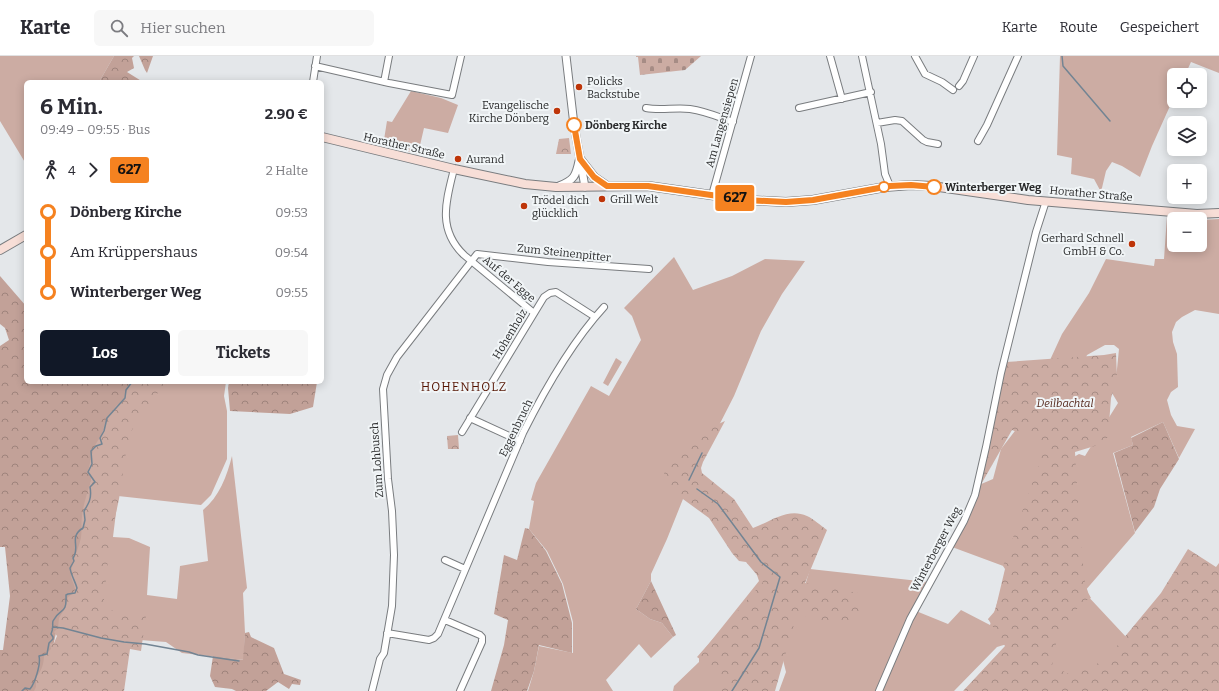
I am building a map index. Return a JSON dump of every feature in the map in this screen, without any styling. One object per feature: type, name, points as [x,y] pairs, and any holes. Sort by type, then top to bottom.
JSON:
[{"type":"main road","name":"Horather Straße","points":[[324,137],[519,183],[556,187],[648,186],[746,200],[786,202],[813,200],[890,186],[932,186],[1028,200],[1197,214],[1219,213]]},
{"type":"main road","points":[[580,159],[594,177],[607,186]]},
{"type":"main road","points":[[0,250],[24,236]]},
{"type":"street","points":[[313,80],[317,56]]},
{"type":"street","points":[[384,82],[388,56]]},
{"type":"street","points":[[315,66],[384,82],[452,94],[461,56]]},
{"type":"street","points":[[566,56],[569,93],[585,187]]},
{"type":"street","name":"Am Langensiepen","points":[[712,195],[751,56]]},
{"type":"street","points":[[830,56],[842,98]]},
{"type":"street","points":[[915,56],[925,74],[956,88],[963,81],[974,56]]},
{"type":"street","points":[[978,141],[996,107],[1018,56]]},
{"type":"street","points":[[864,57],[885,174],[890,186]]},
{"type":"street","points":[[799,108],[871,92]]},
{"type":"street","points":[[646,108],[658,110],[679,108],[690,109],[733,122]]},
{"type":"street","points":[[877,123],[895,120],[902,121],[923,140],[938,144]]},
{"type":"street","points":[[556,187],[570,181],[576,173],[580,159]]},
{"type":"street","name":"Auf der Egge","points":[[454,169],[447,197],[445,218],[452,241],[457,249],[534,313]]},
{"type":"street","name":"Winterberger Weg","points":[[879,691],[910,619],[964,521],[975,495],[1001,373],[1036,232],[1046,201]]},
{"type":"street","name":"Zum Lohbusch","points":[[372,691],[380,659],[384,653],[392,606],[394,555],[385,430],[383,389],[385,380],[397,357],[477,254]]},
{"type":"street","name":"Zum Steinenpitter","points":[[477,254],[564,263],[649,269]]},
{"type":"street","name":"Hohenholz","points":[[462,432],[544,297],[550,292],[556,292],[595,317]]},
{"type":"street","name":"Eggenbruch","points":[[387,633],[429,640],[438,634],[520,441],[537,406],[552,379],[595,317],[604,307]]},
{"type":"street","points":[[470,418],[520,441]]},
{"type":"street","points":[[445,560],[465,569]]},
{"type":"street","points":[[445,620],[480,634],[482,637],[482,642],[460,691]]},
{"type":"green space","points":[[0,56],[114,56],[100,80],[24,80],[24,161],[0,121]]},
{"type":"green space","points":[[114,56],[134,56],[132,58],[134,68],[127,72],[140,80],[100,80]]},
{"type":"green space","points":[[139,56],[153,56],[147,73],[145,70]]},
{"type":"green space","points":[[636,56],[701,56],[685,70],[640,75],[638,57]]},
{"type":"green space","points":[[1060,56],[1219,56],[1219,73],[1191,62],[1188,68],[1167,68],[1167,108],[1169,108],[1140,177],[1112,162],[1106,171],[1101,192],[1094,179],[1071,174],[1072,158],[1057,155]]},
{"type":"green space","points":[[411,91],[441,98],[458,105],[448,133],[424,128],[418,154],[383,146],[387,121],[392,122]]},
{"type":"green space","points":[[569,138],[571,154],[556,154],[559,139]]},
{"type":"green space","points":[[1167,216],[1167,252],[1207,252],[1207,220],[1219,219],[1219,314],[1195,310],[1176,322],[1172,332],[1173,342],[1177,354],[1178,387],[1171,392],[1167,400],[1171,415],[1177,426],[1195,429],[1179,458],[1163,422],[1131,437],[1133,445],[1113,453],[1135,533],[1084,592],[1127,638],[1138,663],[1035,691],[1007,644],[997,647],[954,691],[881,691],[916,611],[948,624],[961,610],[990,625],[1001,591],[1006,567],[952,547],[979,485],[993,479],[1001,449],[1021,423],[1062,334],[1089,293],[1106,259],[1154,266],[1155,259],[1164,259]],"holes":[[[1105,345],[1114,345],[1119,349],[1112,393],[1118,403],[1085,456],[1079,454],[1072,458],[1081,369],[1087,355]]]},
{"type":"green space","points":[[674,257],[693,290],[732,276],[765,259],[805,261],[782,294],[761,331],[734,396],[689,484],[651,574],[651,581],[636,609],[650,619],[662,623],[673,637],[651,658],[639,644],[606,680],[613,691],[528,691],[539,646],[573,653],[573,622],[563,584],[547,551],[529,529],[534,501],[531,500],[536,483],[591,386],[609,396],[641,340],[632,316],[624,308]]},
{"type":"green space","points":[[0,276],[24,304],[24,384],[148,384],[94,460],[76,587],[61,625],[56,633],[43,691],[0,691],[0,650],[3,650],[10,596],[5,547],[0,547],[0,346],[9,340],[5,328],[0,324]]},
{"type":"green space","name":"Deilbachtal","points":[[1116,353],[1117,379],[1111,398],[1108,437],[1098,445],[1075,452],[1084,576],[1086,588],[1091,598],[1080,604],[1056,644],[1052,666],[1069,674],[1095,665],[1108,657],[1161,593],[1188,549],[1216,567],[1219,563],[1219,691],[963,691],[1005,646],[988,619],[995,611],[1005,569],[1003,566],[1046,444],[1012,430],[979,488],[1006,362]]},
{"type":"green space","points":[[616,358],[622,362],[608,386],[603,383]]},
{"type":"green space","points":[[129,384],[164,384],[139,418],[132,430],[127,446],[119,499],[110,541],[103,609],[146,616],[141,651],[130,649],[124,691],[34,691],[36,687],[36,677],[42,667],[44,655],[51,649],[50,644],[54,643],[57,636],[54,632],[58,628],[59,618],[64,610],[68,597],[75,592],[71,574],[81,538],[83,508],[92,480],[88,471],[94,447],[102,434],[105,423],[116,406],[125,399],[127,387]]},
{"type":"green space","points":[[148,384],[226,384],[224,396],[227,411],[227,459],[211,495],[201,505],[118,496],[113,537],[129,538],[150,547],[147,595],[177,599],[180,566],[208,561],[203,510],[214,499],[222,486],[232,456],[247,588],[243,593],[245,633],[244,660],[182,653],[166,642],[127,639],[61,625],[82,542],[94,460]]},
{"type":"green space","points":[[229,384],[317,384],[313,407],[290,414],[230,411]]},
{"type":"green space","points":[[725,421],[703,462],[701,468],[702,473],[734,499],[753,528],[779,516],[793,513],[807,516],[827,530],[805,583],[858,593],[856,605],[862,606],[867,612],[860,618],[851,617],[846,626],[797,614],[775,691],[717,691],[724,677],[697,657],[763,582],[746,562],[739,561],[732,553],[709,518],[676,494],[672,488],[665,483],[664,473],[677,458],[687,452],[706,432]]},
{"type":"green space","points":[[1163,422],[1179,459],[1160,489],[1154,507],[1135,532],[1114,453],[1133,445],[1131,438]]},
{"type":"green space","points":[[458,435],[459,449],[448,449],[447,436]]},
{"type":"green space","points":[[525,528],[529,529],[546,551],[562,584],[572,623],[572,653],[539,645],[534,671],[527,691],[491,691],[504,645],[508,620],[494,614],[504,555],[517,560]]},
{"type":"green space","points":[[769,562],[736,691],[673,691],[674,686],[699,662],[699,656],[759,581],[755,569]]},
{"type":"green space","points":[[810,569],[928,582],[896,643],[877,691],[779,691],[786,672],[780,648],[799,605]]},
{"type":"green space","points":[[651,581],[676,635],[673,637],[662,623],[650,619],[636,609]]},
{"type":"green space","points":[[249,632],[251,637],[274,648],[284,674],[301,680],[300,685],[292,684],[289,689],[278,682],[266,691],[236,691],[232,689],[215,687],[210,676],[213,656],[243,660],[245,633]]},
{"type":"waterway","points":[[1062,56],[1063,66],[1110,121]]},
{"type":"waterway","points":[[22,691],[25,688],[30,689],[32,686],[36,678],[39,656],[47,654],[49,643],[53,639],[51,634],[53,621],[64,609],[66,595],[75,593],[77,588],[70,568],[74,561],[73,558],[76,550],[76,535],[83,528],[85,520],[84,511],[90,500],[90,487],[95,482],[88,472],[92,464],[91,451],[96,446],[102,444],[100,438],[104,431],[107,418],[125,398],[126,390],[130,384]]},
{"type":"waterway","points":[[689,480],[702,453]]},
{"type":"waterway","points":[[697,489],[718,504],[761,562],[780,577],[759,648],[732,691]]},
{"type":"waterway","points":[[53,627],[63,628],[101,638],[145,644],[198,655],[239,661]]},
{"type":"bus line","name":"627","points":[[574,125],[580,159],[594,177],[607,186],[648,186],[746,200],[773,202],[813,200],[890,186],[911,185],[934,187]]},
{"type":"place","name":"Policks Backstube","points":[[579,87]]},
{"type":"place","name":"Evangelische Kirche Dönberg","points":[[557,111]]},
{"type":"place","name":"Dönberg Kirche","points":[[574,125]]},
{"type":"place","name":"Aurand","points":[[458,159]]},
{"type":"place","name":"Winterberger Weg","points":[[934,187]]},
{"type":"place","name":"Grill Welt","points":[[602,199]]},
{"type":"place","name":"Trödel dich glücklich","points":[[524,206]]},
{"type":"place","name":"Gerhard Schnell GmbH & Co.","points":[[1132,244]]},
{"type":"district","name":"HOHENHOLZ","points":[[464,387]]}]
